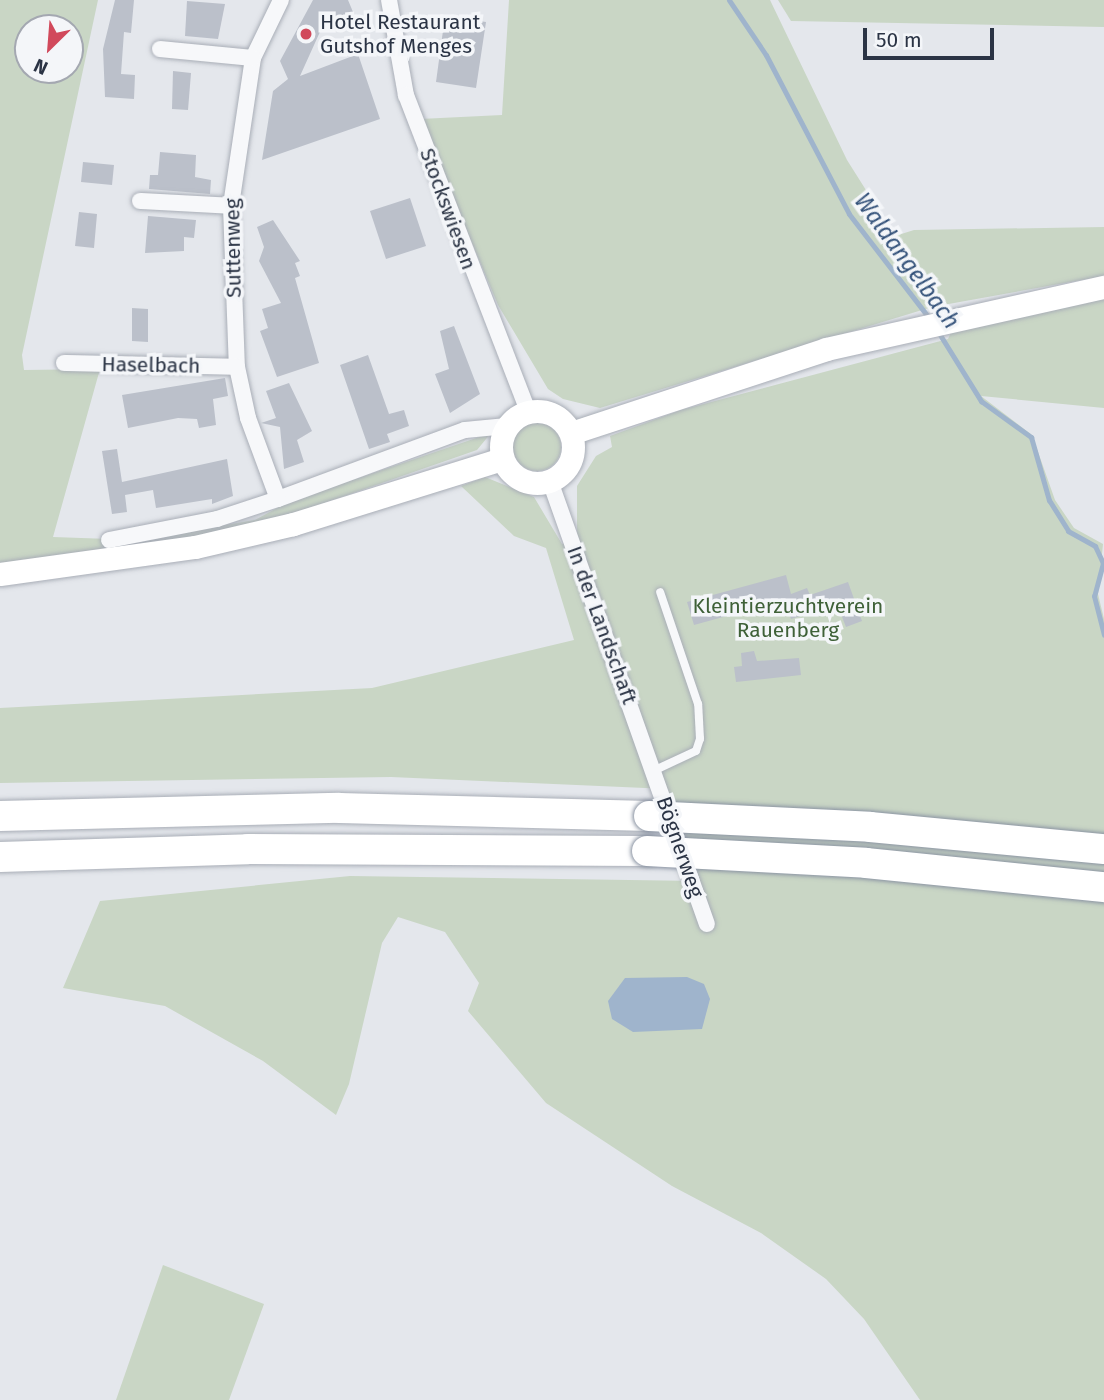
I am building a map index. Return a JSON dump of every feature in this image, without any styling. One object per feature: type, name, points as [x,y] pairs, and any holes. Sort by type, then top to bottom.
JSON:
[{"type":"highway","points":[[0,816],[339,808],[649,816],[870,827],[1104,849]]},
{"type":"highway","points":[[0,857],[248,849],[647,851],[866,863],[1104,887]]},
{"type":"street","name":"Suttenweg","points":[[278,499],[248,418],[237,366],[231,206],[253,58],[281,0]]},
{"type":"street","name":"Stockswiesen","points":[[389,0],[406,95],[528,411]]},
{"type":"street","points":[[160,49],[253,58]]},
{"type":"street","points":[[140,201],[231,206]]},
{"type":"street","points":[[571,433],[880,334],[1104,287]]},
{"type":"street","name":"Haselbach","points":[[64,363],[237,366]]},
{"type":"street","points":[[109,540],[217,519],[497,425],[528,411],[558,417],[571,433],[572,458],[550,481],[520,480],[502,459],[497,425]]},
{"type":"street","points":[[0,574],[195,547],[293,524],[502,459]]},
{"type":"street","name":"In der Landschaft","points":[[550,481],[653,771]]},
{"type":"street","name":"Bögnerweg","points":[[653,771],[707,924]]},
{"type":"lane","points":[[653,771],[696,751],[700,739],[698,704],[660,592]]},
{"type":"green space","points":[[0,0],[98,0],[84,65],[84,14],[14,14],[14,84],[80,84],[22,355],[24,370],[100,369],[53,537],[138,540],[255,520],[288,502],[491,433],[477,450],[264,524],[122,552],[0,566]]},
{"type":"green space","points":[[509,0],[770,0],[847,160],[895,236],[914,230],[1104,227],[1104,276],[932,307],[600,408],[563,399],[548,389],[498,305],[420,119],[502,115]]},
{"type":"green space","points":[[778,0],[1104,0],[1104,27],[791,21]]},
{"type":"green space","name":"Kleintierzuchtverein Rauenberg","points":[[1104,299],[1104,408],[981,396],[1032,435],[1055,500],[1074,528],[1103,544],[1098,594],[1104,619],[1104,1400],[920,1400],[864,1319],[826,1279],[761,1233],[672,1186],[546,1103],[468,1011],[479,983],[445,932],[398,917],[382,943],[349,1084],[336,1115],[263,1061],[165,1006],[63,988],[100,901],[350,876],[698,881],[668,789],[391,777],[0,783],[0,708],[372,688],[574,640],[546,548],[514,536],[461,486],[485,477],[534,497],[562,544],[577,535],[577,486],[596,456],[612,447],[610,436],[681,410],[948,339],[951,332],[1004,317]]},
{"type":"green space","points":[[537,423],[546,424],[554,430],[560,438],[560,456],[554,464],[546,470],[537,471],[528,470],[520,464],[514,456],[513,447],[514,438],[520,430],[528,424]]},
{"type":"green space","points":[[163,1265],[264,1304],[229,1400],[116,1400]]},
{"type":"water","points":[[687,977],[704,984],[710,999],[702,1029],[633,1032],[612,1019],[608,1001],[625,978]]},
{"type":"building","points":[[115,0],[134,0],[131,33],[124,32],[121,74],[135,75],[134,99],[105,97],[103,49]]},
{"type":"building","points":[[313,0],[348,0],[353,12],[324,23],[300,76],[358,54],[380,119],[262,160],[273,91],[288,79],[280,61]]},
{"type":"building","points":[[187,1],[225,4],[218,39],[185,36]]},
{"type":"building","points":[[445,16],[486,22],[476,88],[436,82]]},
{"type":"building","points":[[173,71],[191,73],[188,110],[172,109]]},
{"type":"building","points":[[160,152],[196,155],[195,177],[211,180],[210,194],[149,189],[150,175],[158,175]]},
{"type":"building","points":[[83,162],[114,165],[112,185],[81,182]]},
{"type":"building","points":[[410,198],[426,246],[386,259],[370,211]]},
{"type":"building","points":[[79,212],[97,214],[94,248],[75,246]]},
{"type":"building","points":[[148,216],[196,220],[194,238],[184,237],[184,251],[145,253]]},
{"type":"building","points":[[273,220],[300,261],[295,263],[300,276],[295,278],[319,363],[277,377],[260,331],[268,328],[262,309],[281,303],[259,261],[264,247],[257,227]]},
{"type":"building","points":[[132,308],[148,309],[148,342],[132,341]]},
{"type":"building","points":[[454,326],[480,394],[450,413],[435,374],[449,369],[440,331]]},
{"type":"building","points":[[368,355],[389,414],[404,410],[409,426],[387,434],[390,442],[369,449],[340,365]]},
{"type":"building","points":[[225,378],[228,396],[213,399],[216,425],[199,428],[197,419],[178,418],[128,428],[122,395]]},
{"type":"building","points":[[289,383],[312,431],[297,440],[304,462],[284,469],[280,427],[261,423],[276,418],[266,391]]},
{"type":"building","points":[[117,449],[122,482],[227,459],[233,496],[212,504],[212,499],[156,508],[153,490],[125,495],[127,512],[112,514],[102,451]]},
{"type":"building","points":[[786,575],[791,594],[807,588],[810,595],[848,582],[862,621],[846,627],[837,604],[791,619],[785,600],[694,625],[687,602]]},
{"type":"building","points":[[754,651],[757,661],[799,658],[801,675],[736,682],[734,667],[742,666],[741,653]]},
{"type":"waterway","name":"Waldangelbach","points":[[729,0],[766,55],[849,214],[930,319]]},
{"type":"waterway","name":"Waldangelbach","points":[[937,330],[981,401],[1031,437],[1049,500],[1068,531],[1095,546],[1103,563],[1094,596],[1104,635]]},
{"type":"place","name":"Hotel Restaurant Gutshof Menges","points":[[306,34]]}]
